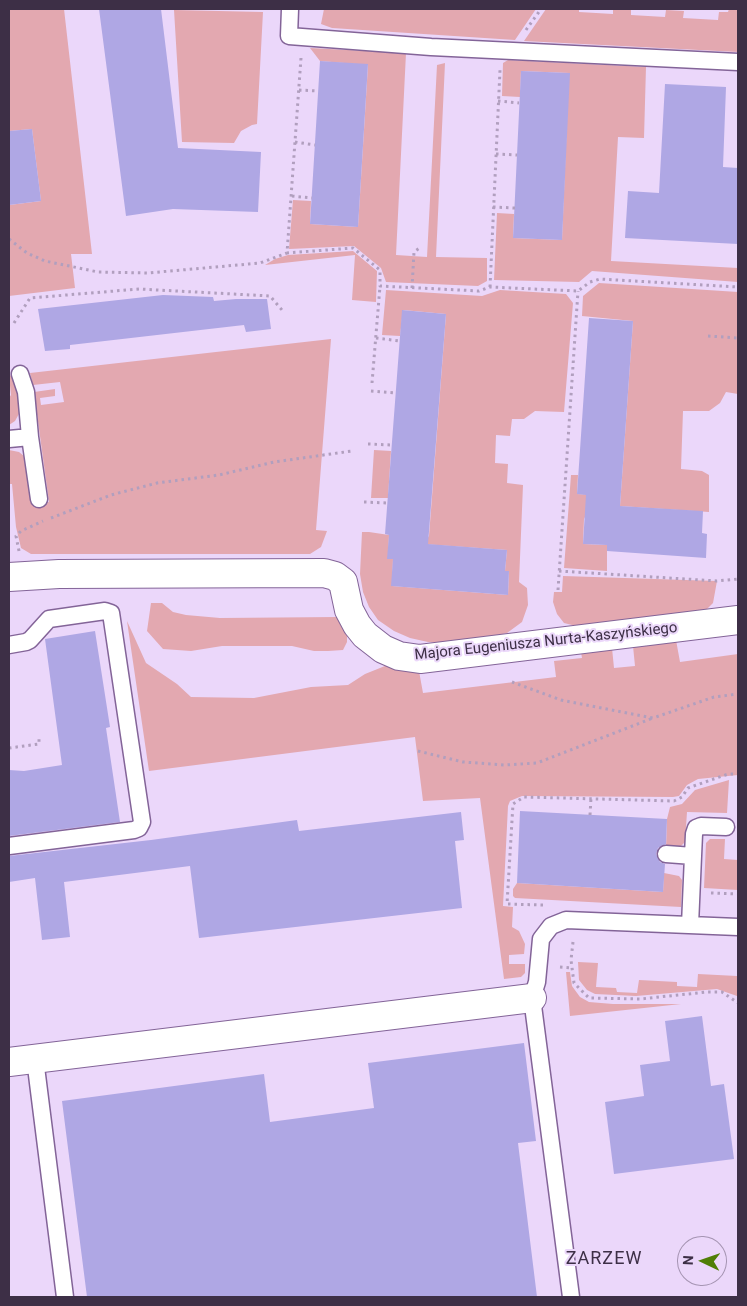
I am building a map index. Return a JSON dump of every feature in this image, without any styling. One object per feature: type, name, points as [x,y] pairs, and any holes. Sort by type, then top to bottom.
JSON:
[{"type":"street","name":"Majora Eugeniusza Nurta-Kaszyńskiego","points":[[14,567],[59,574],[324,573],[335,576],[343,582],[349,610],[357,625],[365,634],[383,649],[399,656],[420,659],[738,620]]},
{"type":"street","points":[[22,1061],[532,998]]},
{"type":"lane","points":[[290,9],[289,36],[431,47],[738,62]]},
{"type":"lane","points":[[20,374],[26,392],[30,437],[39,498]]},
{"type":"lane","points":[[9,439],[30,437]]},
{"type":"lane","points":[[9,645],[30,640],[49,619],[105,611],[111,614],[142,822],[140,828],[134,830],[9,846]]},
{"type":"lane","points":[[689,919],[694,834],[696,828],[701,826],[726,827]]},
{"type":"lane","points":[[666,854],[693,856]]},
{"type":"lane","points":[[571,1297],[532,998],[537,982],[541,939],[551,926],[566,920],[689,919],[738,927]]},
{"type":"lane","points":[[22,1061],[65,1297]]},
{"type":"path","points":[[490,287],[500,63],[541,9]]},
{"type":"path","points":[[287,253],[302,55],[310,37]]},
{"type":"path","points":[[299,90],[318,91]]},
{"type":"path","points":[[498,101],[519,103]]},
{"type":"path","points":[[295,142],[315,145]]},
{"type":"path","points":[[496,154],[517,156]]},
{"type":"path","points":[[292,196],[312,198]]},
{"type":"path","points":[[493,207],[515,208]]},
{"type":"path","points":[[9,238],[27,252],[45,261],[98,272],[148,273],[249,264],[287,253],[353,248],[380,270],[372,383]]},
{"type":"path","points":[[412,288],[414,252],[421,247]]},
{"type":"path","points":[[380,286],[479,292],[490,287],[578,291],[590,282],[600,279],[738,287]]},
{"type":"path","points":[[14,323],[30,298],[139,289],[270,296],[282,310]]},
{"type":"path","points":[[558,590],[578,291]]},
{"type":"path","points":[[708,336],[738,338]]},
{"type":"path","points":[[376,338],[400,341]]},
{"type":"path","points":[[371,392],[396,393]]},
{"type":"path","points":[[368,444],[392,445]]},
{"type":"path","points":[[14,567],[16,536],[21,531],[111,494],[157,483],[219,475],[274,462],[352,451]]},
{"type":"path","points":[[364,502],[387,503]]},
{"type":"path","points":[[559,571],[717,581],[738,579]]},
{"type":"path","points":[[512,682],[560,700],[653,718]]},
{"type":"path","points":[[418,751],[463,762],[506,765],[537,763],[714,696],[738,694]]},
{"type":"path","points":[[9,748],[39,744],[39,739]]},
{"type":"path","points":[[546,906],[507,904],[513,804],[524,797],[674,801],[682,798],[688,788],[728,774],[738,774]]},
{"type":"path","points":[[590,815],[591,798]]},
{"type":"path","points":[[689,919],[710,914],[710,893],[738,894]]},
{"type":"path","points":[[575,920],[571,960],[574,983],[589,998],[640,998],[722,992],[738,1003]]},
{"type":"path","points":[[557,967],[572,968]]},
{"type":"shaded area","points":[[9,9],[64,9],[92,254],[71,254],[75,288],[9,296],[9,205],[41,201],[32,129],[9,131]]},
{"type":"shaded area","points":[[324,9],[536,9],[515,40],[332,28],[321,24]]},
{"type":"shaded area","points":[[546,9],[579,9],[579,12],[613,14],[613,9],[631,9],[631,15],[665,17],[666,10],[684,11],[683,18],[718,20],[719,12],[738,9],[738,52],[524,41]]},
{"type":"shaded area","points":[[174,10],[263,12],[257,124],[241,131],[234,143],[182,142]]},
{"type":"shaded area","points":[[310,48],[406,53],[396,255],[427,257],[437,65],[445,63],[436,257],[487,258],[487,281],[478,286],[386,282],[381,268],[354,246],[289,249],[293,200],[311,201],[310,224],[358,227],[368,65],[320,61]]},
{"type":"shaded area","points":[[508,60],[646,67],[644,138],[618,137],[611,261],[738,268],[738,282],[592,271],[579,282],[494,280],[497,213],[514,214],[513,238],[562,240],[569,73],[521,71],[520,97],[502,96],[503,63]]},
{"type":"shaded area","points":[[353,251],[377,271],[376,302],[352,300],[355,255],[265,265],[275,259],[288,255]]},
{"type":"shaded area","points":[[599,283],[738,292],[738,394],[726,392],[720,403],[709,411],[683,411],[681,469],[702,471],[709,475],[709,512],[620,506],[633,321],[582,316],[583,296]]},
{"type":"shaded area","points":[[386,290],[482,296],[500,290],[566,294],[573,303],[564,412],[535,411],[524,419],[512,419],[510,436],[496,435],[495,463],[508,464],[507,483],[523,485],[519,582],[527,588],[528,605],[522,622],[507,633],[475,641],[447,643],[428,642],[410,638],[394,631],[378,620],[369,607],[363,592],[360,574],[362,532],[369,532],[389,535],[388,559],[393,559],[392,586],[508,595],[509,571],[505,571],[507,550],[423,544],[429,536],[446,314],[403,310],[400,336],[382,335]]},
{"type":"shaded area","points":[[331,339],[316,530],[327,531],[321,547],[310,554],[31,554],[21,548],[16,527],[12,484],[9,484],[9,450],[19,452],[27,462],[32,505],[49,502],[34,392],[55,389],[55,396],[40,398],[41,405],[64,402],[60,382],[33,385],[30,373]]},
{"type":"shaded area","points":[[13,375],[19,395],[20,412],[15,421],[9,425],[9,398],[11,395],[9,376]]},
{"type":"shaded area","points":[[374,450],[391,451],[388,498],[371,498]]},
{"type":"shaded area","points":[[571,475],[578,475],[577,494],[596,495],[584,519],[583,544],[607,545],[607,571],[564,568]]},
{"type":"shaded area","points":[[563,576],[717,581],[713,603],[705,611],[580,627],[564,623],[557,614],[553,602],[554,592],[562,592]]},
{"type":"shaded area","points":[[151,603],[162,603],[173,612],[186,615],[220,618],[337,617],[347,633],[347,642],[343,650],[328,651],[314,651],[292,646],[222,646],[191,651],[163,649],[147,631]]},
{"type":"shaded area","points":[[127,621],[146,663],[177,684],[191,697],[254,698],[311,687],[348,685],[365,674],[390,664],[419,671],[423,693],[556,677],[554,661],[582,658],[581,652],[612,648],[614,668],[635,666],[633,646],[676,640],[680,662],[738,654],[738,775],[698,779],[687,785],[679,796],[673,797],[522,796],[510,801],[508,806],[503,906],[513,907],[512,927],[519,931],[525,944],[524,954],[509,955],[509,964],[525,964],[525,973],[521,977],[504,979],[480,798],[423,801],[415,737],[149,771]]},
{"type":"shaded area","points":[[729,780],[727,813],[687,812],[685,842],[675,849],[666,848],[667,819],[670,807],[682,804],[695,790]]},
{"type":"shaded area","points":[[710,839],[725,839],[724,859],[738,860],[738,890],[704,888],[706,843]]},
{"type":"shaded area","points":[[664,873],[679,876],[682,880],[681,907],[515,898],[513,896],[513,889],[517,883],[663,892]]},
{"type":"shaded area","points":[[578,962],[598,963],[596,987],[616,988],[617,992],[637,993],[639,980],[677,982],[677,986],[697,987],[698,974],[737,976],[737,996],[717,989],[636,996],[595,994],[587,990],[579,980]]},
{"type":"shaded area","points":[[566,972],[570,972],[572,986],[580,997],[589,1002],[681,1004],[570,1016]]},
{"type":"building","points":[[99,9],[161,9],[178,148],[261,152],[258,212],[173,209],[126,216]]},
{"type":"building","points":[[320,61],[368,64],[358,227],[310,224]]},
{"type":"building","points":[[521,71],[570,73],[562,240],[513,238]]},
{"type":"building","points":[[665,84],[726,87],[723,167],[738,168],[738,244],[625,238],[628,191],[659,193]]},
{"type":"building","points":[[32,129],[41,201],[9,205],[9,131]]},
{"type":"building","points":[[163,295],[213,297],[214,301],[267,299],[271,329],[246,332],[244,325],[70,345],[70,349],[45,351],[38,309]]},
{"type":"building","points":[[402,310],[446,314],[428,544],[507,550],[505,571],[509,571],[508,595],[391,586],[393,559],[387,559],[389,535],[385,534]]},
{"type":"building","points":[[589,318],[633,321],[620,506],[703,511],[702,533],[707,534],[706,558],[607,551],[607,545],[583,544],[586,495],[577,494]]},
{"type":"building","points":[[95,631],[110,727],[106,728],[120,822],[9,836],[9,770],[24,771],[62,765],[45,639]]},
{"type":"building","points":[[520,811],[667,819],[666,844],[658,848],[656,854],[660,862],[665,864],[663,892],[517,883]]},
{"type":"building","points":[[461,812],[464,840],[455,841],[462,908],[199,938],[190,866],[64,882],[70,937],[42,940],[35,878],[9,882],[9,856],[151,840],[297,820],[299,831]]},
{"type":"building","points":[[702,1016],[711,1086],[724,1084],[734,1159],[614,1174],[605,1102],[644,1096],[640,1065],[670,1061],[665,1021]]},
{"type":"building","points":[[524,1043],[536,1141],[518,1143],[537,1297],[87,1297],[62,1101],[264,1074],[270,1122],[374,1108],[368,1063]]},
{"type":"district","name":"ZARZEW","points":[[604,1259]]}]
